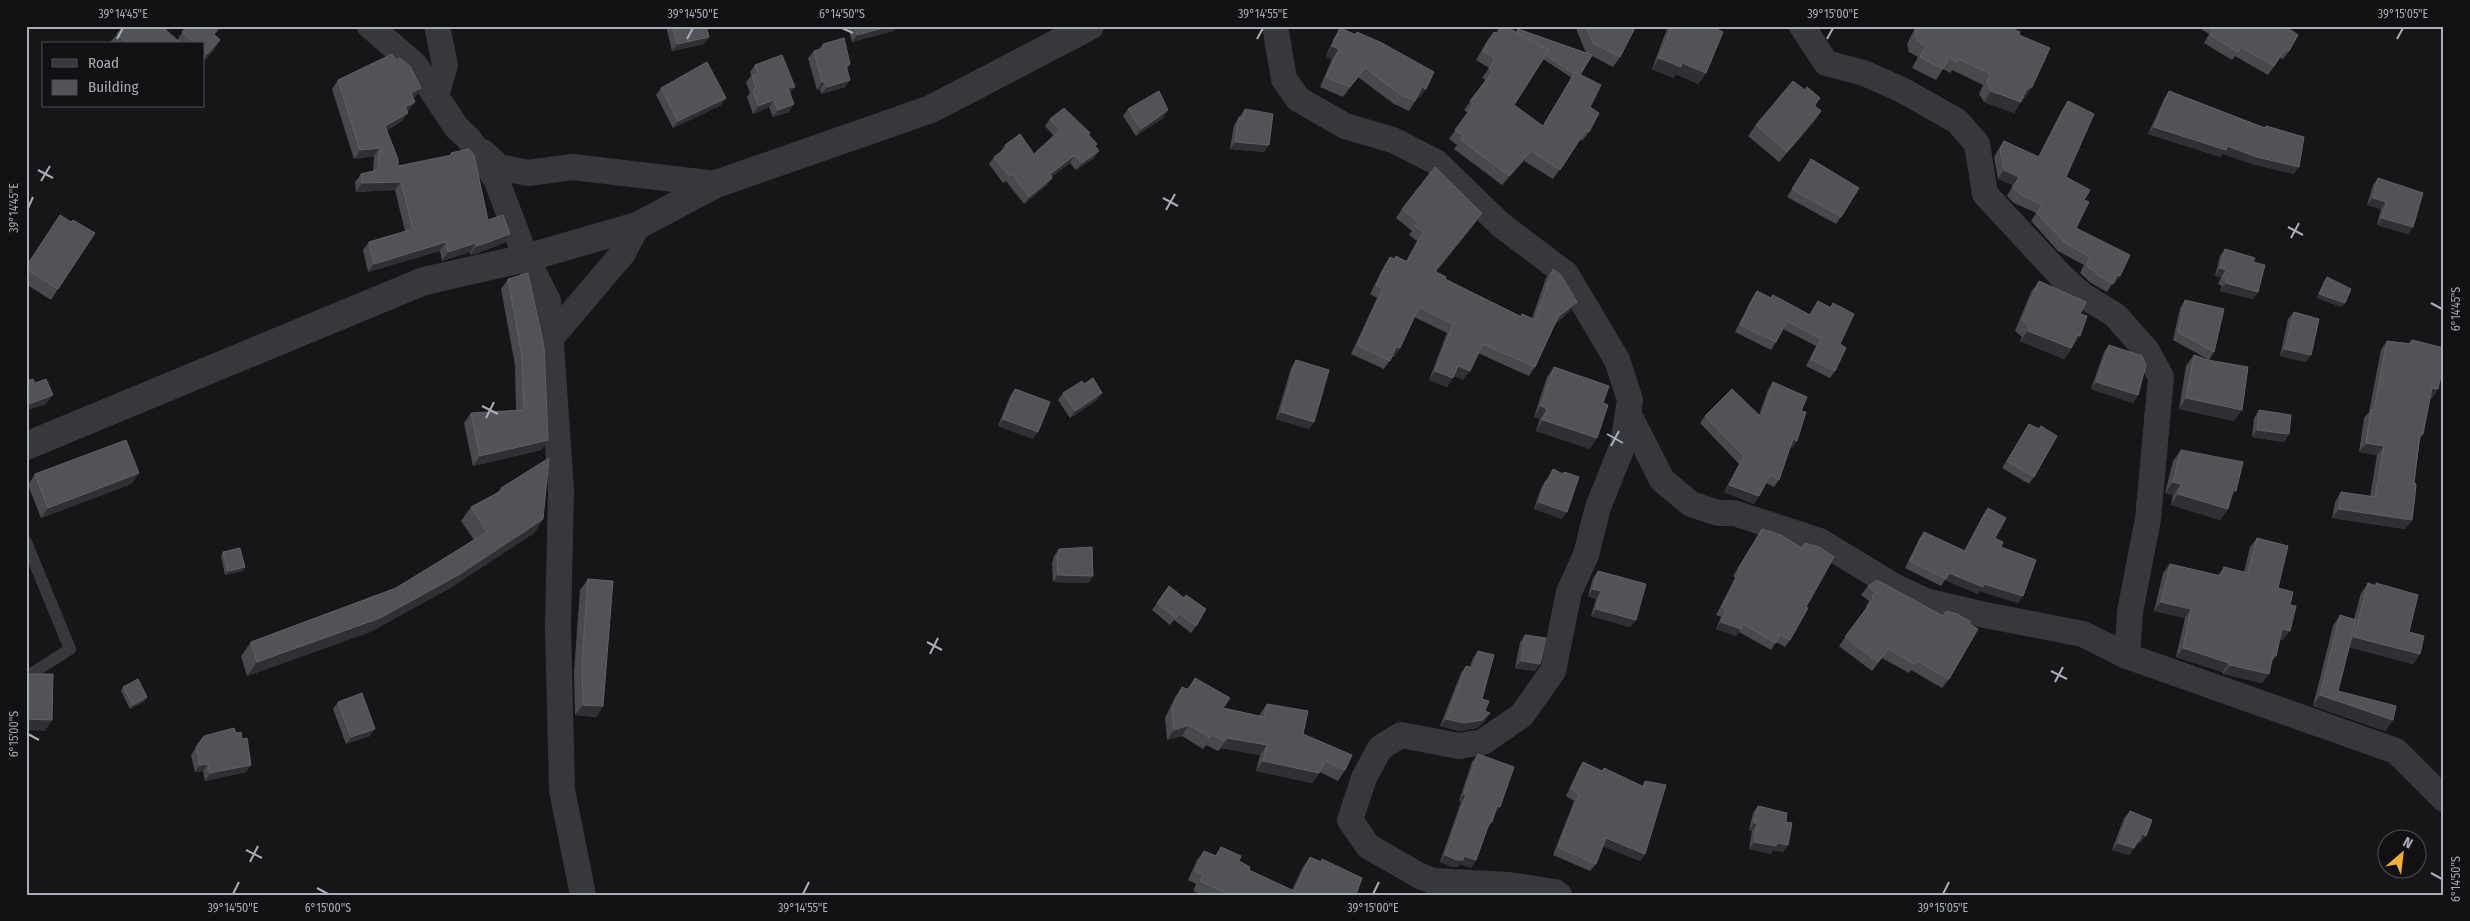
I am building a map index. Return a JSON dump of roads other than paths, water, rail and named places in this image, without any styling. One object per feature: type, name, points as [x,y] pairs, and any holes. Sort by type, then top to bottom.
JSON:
[{"type":"street","points":[[370,26],[415,65],[457,128],[500,167],[528,173],[573,167],[716,184]]},
{"type":"street","points":[[436,96],[445,65],[437,26]]},
{"type":"street","points":[[1275,26],[1284,79],[1298,99],[1345,126],[1393,140],[1436,162],[1502,226],[1566,274],[1617,360],[1630,400],[1623,445],[1598,507],[1586,555],[1569,592],[1553,671],[1522,715],[1483,742],[1459,746],[1401,735],[1380,748],[1364,778],[1350,820],[1368,846],[1432,881],[1509,885],[1555,892],[1559,895]]},
{"type":"street","points":[[1802,26],[1826,63],[1864,73],[1957,121],[1977,144],[1985,194],[2062,278],[2082,295],[2115,315],[2147,351],[2161,378],[2148,519],[2130,612],[2127,656]]},
{"type":"street","points":[[26,446],[424,281],[526,258],[637,226],[716,184],[931,109],[1076,29]]},
{"type":"street","points":[[469,139],[496,180],[526,258],[548,301],[560,490],[558,627],[562,790],[583,895]]},
{"type":"street","points":[[550,339],[623,252],[637,226]]},
{"type":"street","points":[[1628,413],[1662,480],[1691,504],[1718,513],[1743,516],[1820,541],[1894,586],[1925,601],[2083,634],[2127,656],[2396,751],[2444,799]]},
{"type":"lane","points":[[26,542],[70,649],[28,676]]}]
